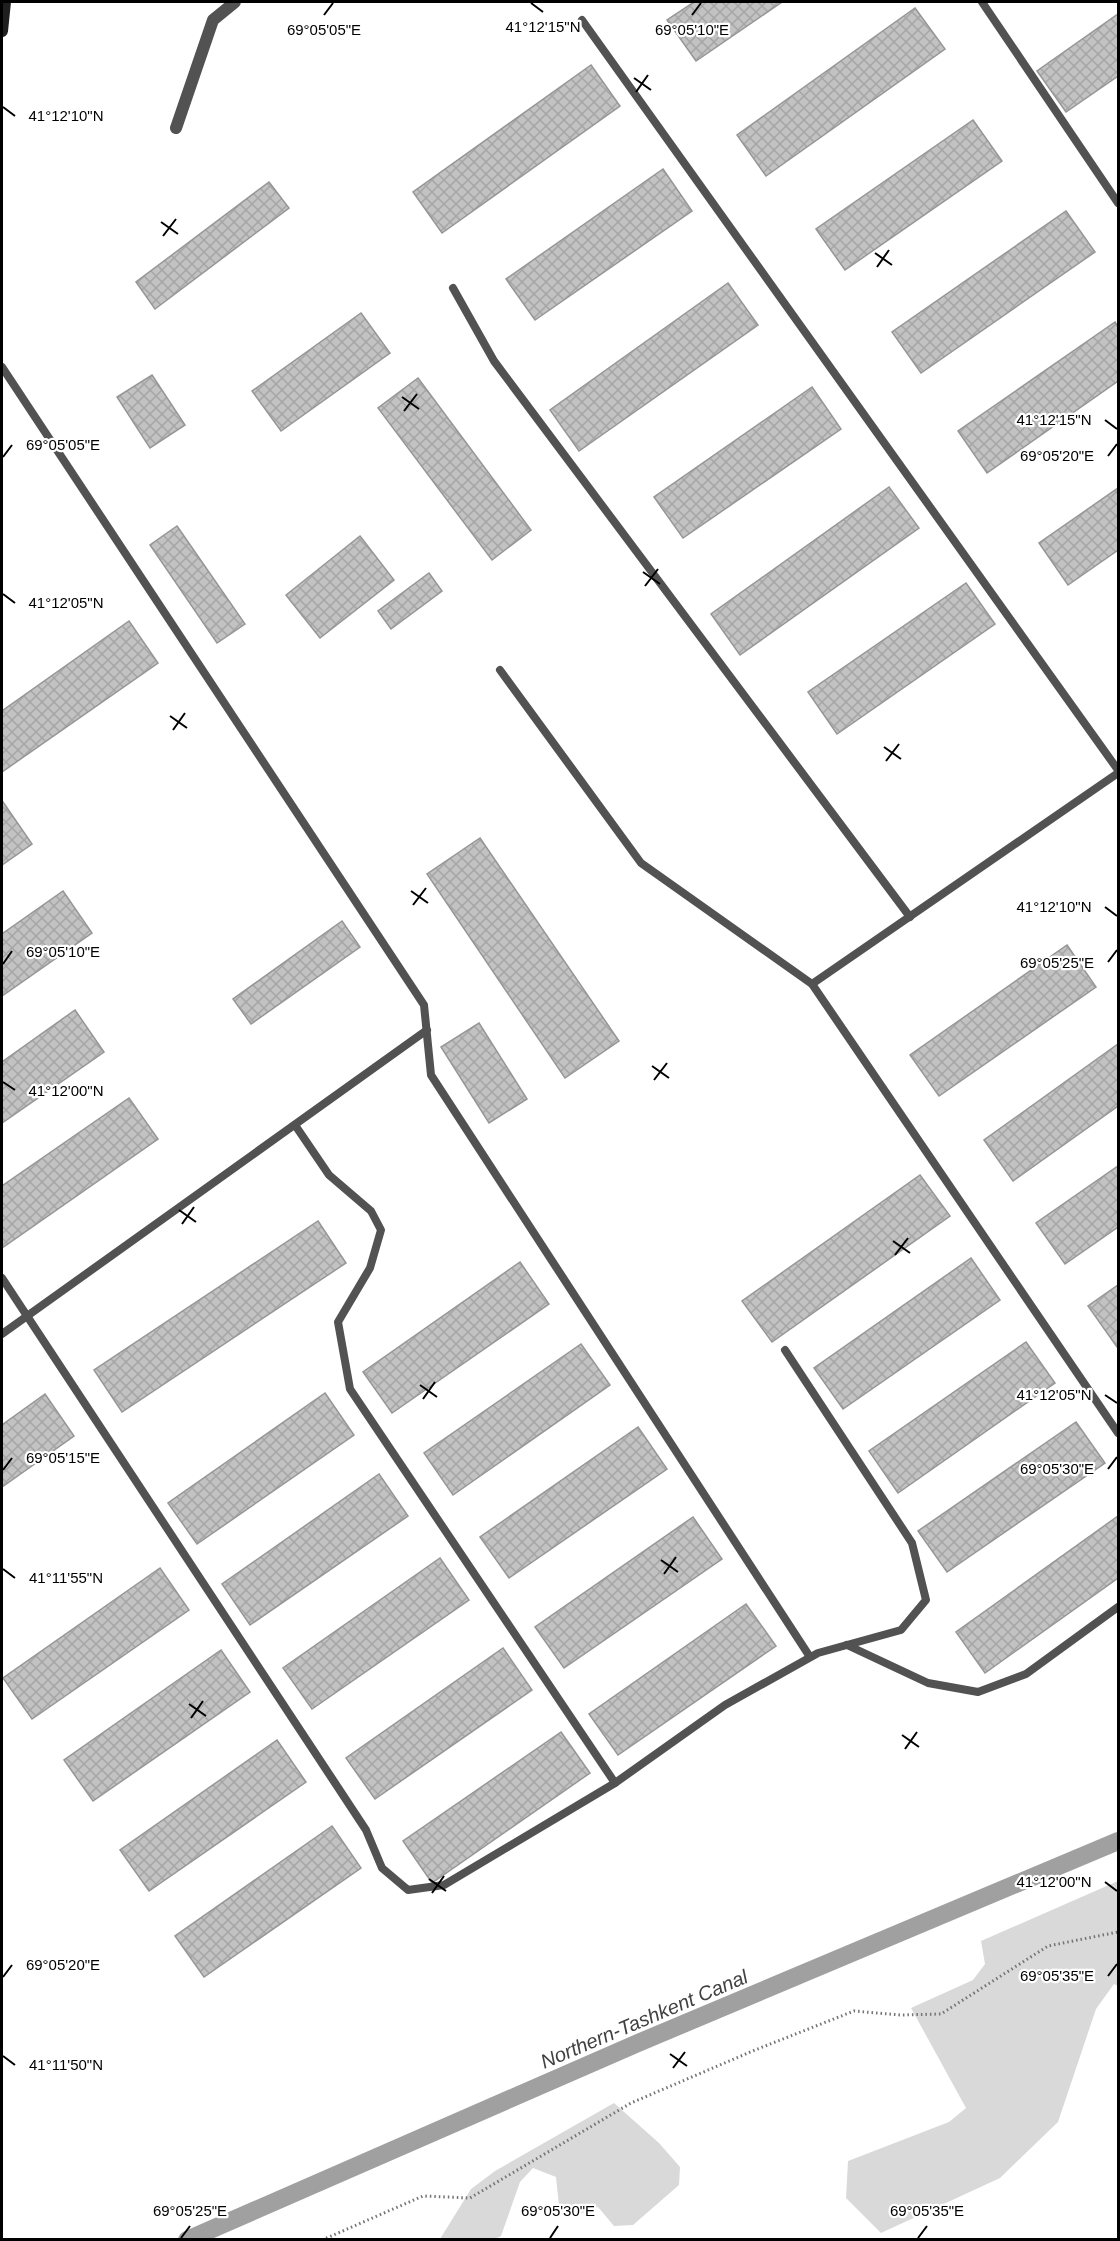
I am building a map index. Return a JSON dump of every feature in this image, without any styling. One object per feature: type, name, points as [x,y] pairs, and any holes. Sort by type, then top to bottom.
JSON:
[{"type":"street","points":[[2,31],[5,2]]},
{"type":"street","points":[[176,128],[213,20],[234,2]]},
{"type":"lane","points":[[982,2],[1119,203]]},
{"type":"lane","points":[[582,20],[1119,772],[812,984]]},
{"type":"lane","points":[[453,288],[494,361],[910,917]]},
{"type":"lane","points":[[2,367],[424,1005],[431,1075],[810,1657]]},
{"type":"lane","points":[[500,670],[641,863],[812,984],[1119,1433]]},
{"type":"lane","points":[[2,1334],[427,1030]]},
{"type":"lane","points":[[295,1125],[329,1175],[371,1211],[381,1230],[370,1268],[338,1322],[350,1389],[615,1784]]},
{"type":"lane","points":[[2,1278],[366,1830],[382,1868],[408,1890],[444,1885],[615,1784],[725,1705],[810,1657],[901,1630],[926,1600],[912,1543],[785,1350]]},
{"type":"lane","points":[[847,1645],[928,1683],[978,1692],[1026,1674],[1119,1607]]},
{"type":"path","points":[[322,2240],[423,2196],[470,2198],[631,2103],[755,2050],[855,2011],[900,2015],[941,2014],[1048,1946],[1119,1932]]},
{"type":"shaded area","points":[[1118,1881],[1118,1986],[1114,1984],[1096,2009],[1058,2122],[1000,2178],[881,2233],[846,2198],[848,2161],[949,2122],[966,2108],[911,2008],[973,1980],[985,1964],[981,1941]]},
{"type":"shaded area","points":[[614,2103],[659,2143],[680,2167],[679,2185],[633,2225],[614,2226],[598,2207],[574,2216],[559,2206],[556,2177],[533,2168],[520,2182],[501,2236],[495,2239],[440,2239],[471,2189],[495,2171]]},
{"type":"building","points":[[694,2],[782,2],[696,61],[667,20]]},
{"type":"building","points":[[915,8],[945,49],[766,176],[737,135]]},
{"type":"building","points":[[1118,14],[1118,76],[1066,112],[1037,71]]},
{"type":"building","points":[[591,65],[620,106],[442,233],[413,192]]},
{"type":"building","points":[[973,120],[1002,161],[845,270],[816,229]]},
{"type":"building","points":[[663,169],[692,211],[535,320],[506,279]]},
{"type":"building","points":[[269,182],[289,208],[155,309],[136,282]]},
{"type":"building","points":[[1066,211],[1095,252],[921,373],[892,332]]},
{"type":"building","points":[[728,283],[758,325],[579,451],[550,410]]},
{"type":"building","points":[[361,313],[390,353],[281,431],[252,391]]},
{"type":"building","points":[[1115,322],[1118,327],[1118,381],[987,473],[958,431]]},
{"type":"building","points":[[152,375],[185,425],[150,448],[117,397]]},
{"type":"building","points":[[418,378],[531,530],[492,560],[378,408]]},
{"type":"building","points":[[812,387],[841,429],[683,538],[654,497]]},
{"type":"building","points":[[889,487],[919,528],[740,655],[711,614]]},
{"type":"building","points":[[1118,488],[1118,550],[1068,585],[1039,543]]},
{"type":"building","points":[[177,526],[245,624],[217,643],[150,545]]},
{"type":"building","points":[[360,536],[394,580],[320,638],[286,595]]},
{"type":"building","points":[[429,573],[442,591],[391,629],[378,611]]},
{"type":"building","points":[[966,583],[995,624],[837,734],[808,692]]},
{"type":"building","points":[[129,621],[158,663],[2,772],[2,711]]},
{"type":"building","points":[[3,802],[32,844],[2,865],[2,804]]},
{"type":"building","points":[[480,838],[619,1041],[565,1078],[427,874]]},
{"type":"building","points":[[63,891],[92,933],[2,996],[2,934]]},
{"type":"building","points":[[342,921],[360,947],[251,1024],[233,999]]},
{"type":"building","points":[[1067,945],[1096,987],[939,1096],[910,1055]]},
{"type":"building","points":[[75,1010],[104,1052],[2,1123],[2,1062]]},
{"type":"building","points":[[479,1023],[527,1099],[489,1123],[441,1047]]},
{"type":"building","points":[[1118,1044],[1118,1106],[1013,1181],[984,1140]]},
{"type":"building","points":[[129,1098],[158,1139],[2,1248],[2,1186]]},
{"type":"building","points":[[1118,1166],[1118,1227],[1065,1264],[1036,1223]]},
{"type":"building","points":[[920,1175],[950,1216],[772,1342],[742,1301]]},
{"type":"building","points":[[318,1221],[346,1263],[122,1412],[94,1370]]},
{"type":"building","points":[[971,1258],[1000,1300],[843,1409],[814,1368]]},
{"type":"building","points":[[520,1262],[549,1304],[392,1413],[363,1372]]},
{"type":"building","points":[[1118,1285],[1118,1347],[1117,1347],[1088,1306]]},
{"type":"building","points":[[1026,1342],[1055,1383],[898,1493],[869,1451]]},
{"type":"building","points":[[581,1344],[610,1385],[453,1495],[424,1453]]},
{"type":"building","points":[[325,1393],[354,1435],[197,1544],[168,1503]]},
{"type":"building","points":[[45,1394],[74,1436],[2,1487],[2,1425]]},
{"type":"building","points":[[1076,1422],[1105,1463],[947,1572],[918,1531]]},
{"type":"building","points":[[638,1427],[667,1469],[509,1578],[480,1537]]},
{"type":"building","points":[[379,1474],[408,1516],[250,1625],[222,1584]]},
{"type":"building","points":[[1118,1516],[1118,1578],[985,1673],[956,1632]]},
{"type":"building","points":[[693,1517],[722,1559],[564,1668],[535,1627]]},
{"type":"building","points":[[440,1558],[469,1600],[312,1709],[283,1668]]},
{"type":"building","points":[[160,1568],[189,1610],[32,1719],[3,1678]]},
{"type":"building","points":[[746,1604],[776,1646],[618,1755],[589,1714]]},
{"type":"building","points":[[503,1648],[532,1690],[375,1799],[346,1758]]},
{"type":"building","points":[[221,1650],[250,1692],[93,1801],[64,1760]]},
{"type":"building","points":[[561,1732],[590,1773],[432,1883],[403,1841]]},
{"type":"building","points":[[277,1740],[306,1782],[149,1891],[120,1850]]},
{"type":"building","points":[[332,1826],[361,1868],[204,1977],[175,1936]]},
{"type":"waterway","name":"Northern-Tashkent Canal","points":[[187,2240],[638,2043],[1118,1841]]}]
